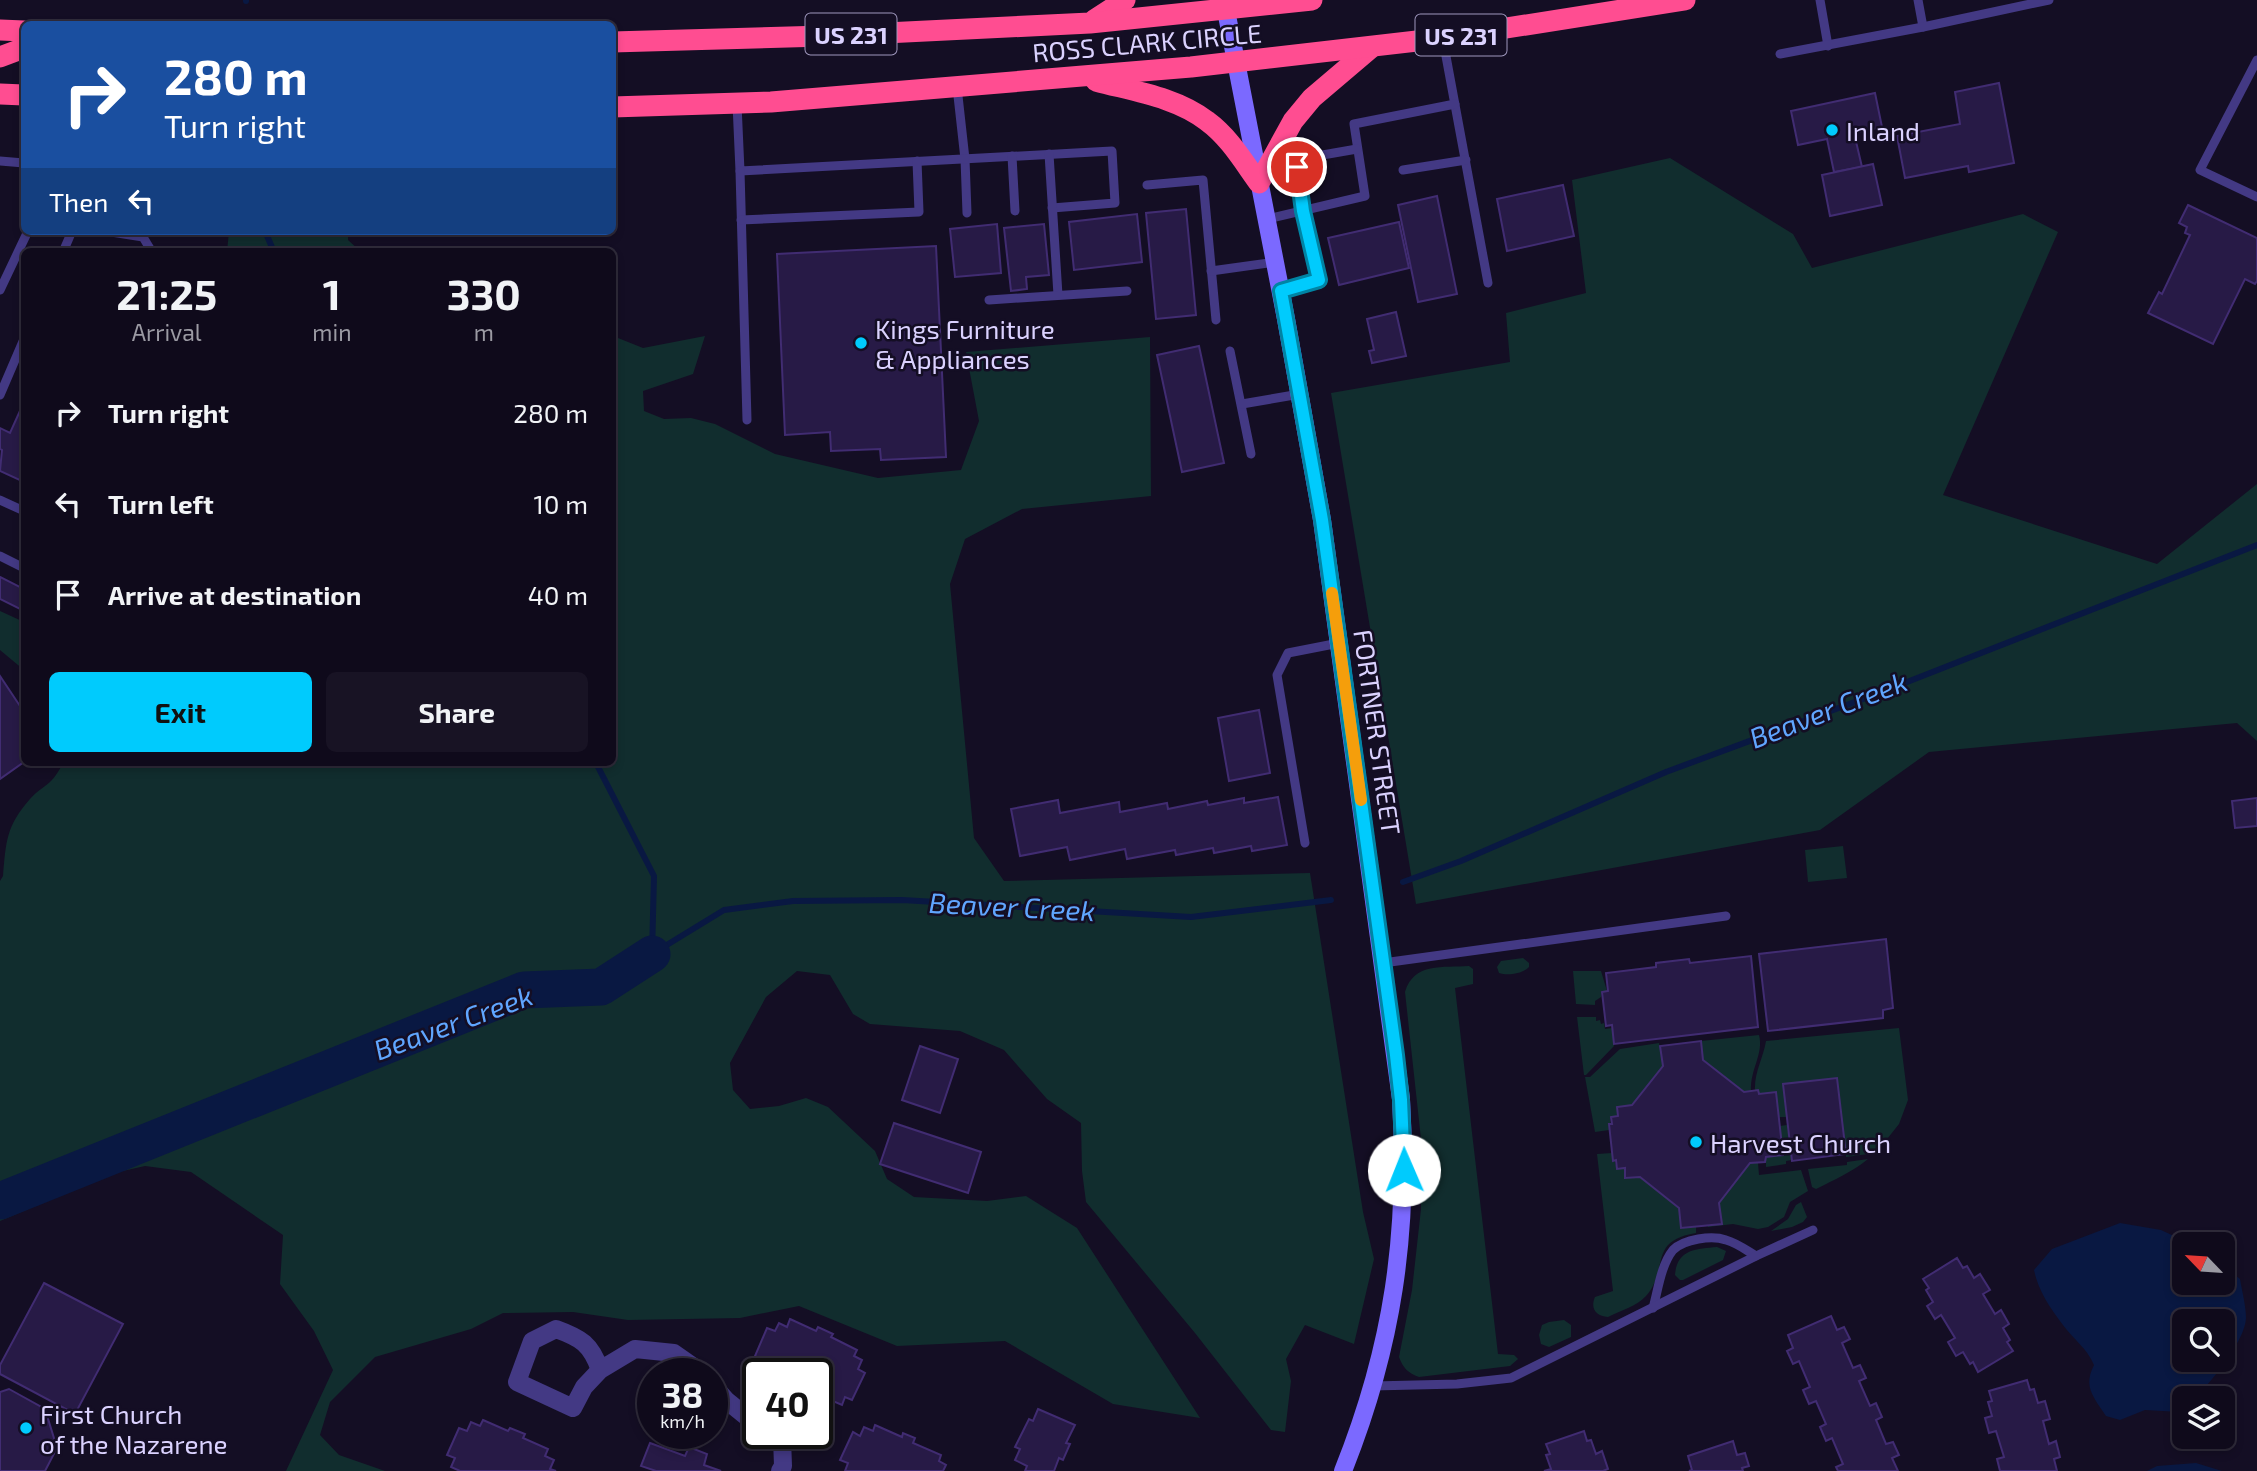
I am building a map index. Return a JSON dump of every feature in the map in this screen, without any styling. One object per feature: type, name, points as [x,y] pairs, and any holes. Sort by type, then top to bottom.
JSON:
[{"type":"highway","points":[[1090,23],[1125,0]]},
{"type":"highway","name":"ROSS CLARK CIRCLE","points":[[616,42],[1090,23],[1225,5],[1312,0]]},
{"type":"highway","name":"ROSS CLARK CIRCLE","points":[[616,107],[737,104],[1236,62],[1443,38],[1685,0]]},
{"type":"highway","points":[[0,30],[21,31]]},
{"type":"highway","points":[[1082,77],[1189,109],[1208,121],[1228,141],[1259,183],[1293,121],[1312,98],[1372,47]]},
{"type":"highway","points":[[0,57],[21,49]]},
{"type":"highway","points":[[0,94],[21,95]]},
{"type":"street","name":"FORTNER STREET","points":[[1225,5],[1322,520],[1401,1100],[1404,1193],[1397,1272],[1373,1386],[1343,1471]]},
{"type":"street","points":[[600,1370],[594,1354],[579,1337],[556,1329],[532,1341],[517,1382],[573,1408],[584,1387],[600,1370],[635,1349],[674,1353],[681,1358]]},
{"type":"street","points":[[728,1402],[742,1413]]},
{"type":"street","points":[[780,1471],[783,1466],[782,1449]]},
{"type":"lane","points":[[1820,0],[1828,46]]},
{"type":"lane","points":[[1918,0],[1923,27]]},
{"type":"lane","points":[[1780,54],[2049,0]]},
{"type":"lane","points":[[1443,38],[1488,283]]},
{"type":"lane","points":[[2257,60],[2200,170],[2257,197]]},
{"type":"lane","points":[[957,87],[965,159],[967,213]]},
{"type":"lane","points":[[737,104],[747,420]]},
{"type":"lane","points":[[1267,219],[1365,196],[1354,124],[1455,104]]},
{"type":"lane","points":[[1281,291],[1319,280],[1303,211],[1297,167],[1311,157],[1357,149]]},
{"type":"lane","points":[[740,171],[1112,151],[1115,203],[1052,208]]},
{"type":"lane","points":[[1049,154],[1058,295]]},
{"type":"lane","points":[[1012,156],[1015,211]]},
{"type":"lane","points":[[1403,170],[1465,160]]},
{"type":"lane","points":[[0,161],[21,163]]},
{"type":"lane","points":[[741,220],[919,212],[918,161]]},
{"type":"lane","points":[[1147,185],[1203,180],[1216,320]]},
{"type":"lane","points":[[0,290],[26,235]]},
{"type":"lane","points":[[130,235],[143,237],[150,248]]},
{"type":"lane","points":[[1211,271],[1275,262]]},
{"type":"lane","points":[[989,300],[1127,290]]},
{"type":"lane","points":[[0,395],[21,346]]},
{"type":"lane","points":[[1230,351],[1251,454]]},
{"type":"lane","points":[[1242,404],[1300,394]]},
{"type":"lane","points":[[0,500],[21,510]]},
{"type":"lane","points":[[0,556],[21,566]]},
{"type":"lane","points":[[1305,843],[1277,675],[1288,653],[1339,643]]},
{"type":"lane","points":[[1383,963],[1726,916]]},
{"type":"lane","points":[[1373,1386],[1457,1384],[1511,1378],[1813,1230]]},
{"type":"lane","points":[[1653,1308],[1667,1261],[1674,1249],[1686,1242],[1718,1238],[1756,1256]]},
{"type":"green space","points":[[1670,158],[1793,234],[1812,268],[2023,214],[2058,232],[1943,495],[2157,564],[2257,484],[2257,741],[2237,723],[1929,752],[1820,830],[1416,904],[1331,393],[1510,362],[1506,313],[1586,293],[1572,180]]},
{"type":"green space","points":[[229,235],[348,235],[348,240],[357,248],[227,248]]},
{"type":"green space","points":[[705,336],[693,374],[643,391],[644,411],[664,419],[691,418],[715,424],[775,454],[878,478],[961,470],[979,421],[966,352],[1150,337],[1151,496],[1022,509],[965,539],[950,584],[974,838],[1004,881],[1310,873],[1363,1212],[1374,1259],[1354,1344],[1305,1325],[1286,1359],[1291,1381],[1285,1432],[1271,1430],[1195,1333],[1086,1202],[1081,1123],[1047,1099],[1004,1050],[960,1031],[870,1024],[853,1014],[830,975],[797,971],[766,997],[730,1063],[733,1090],[750,1109],[779,1106],[806,1098],[828,1107],[875,1151],[887,1179],[914,1197],[987,1201],[1026,1196],[1077,1228],[1200,1418],[1113,1404],[1005,1341],[897,1346],[799,1306],[740,1318],[628,1320],[573,1312],[503,1313],[471,1329],[375,1357],[330,1402],[320,1435],[339,1455],[385,1471],[286,1471],[333,1370],[314,1331],[280,1284],[283,1235],[191,1172],[145,1166],[114,1173],[0,1221],[0,881],[9,835],[16,818],[30,799],[55,776],[61,766],[616,766],[616,337],[643,348]]},
{"type":"green space","points":[[0,611],[21,621],[21,668],[0,650]]},
{"type":"green space","points":[[1843,846],[1847,878],[1808,882],[1805,850]]},
{"type":"green space","points":[[1523,958],[1529,963],[1529,967],[1523,971],[1515,974],[1499,973],[1497,967],[1501,961]]},
{"type":"green space","points":[[1469,966],[1473,969],[1473,984],[1455,988],[1498,1354],[1514,1355],[1518,1359],[1510,1366],[1419,1377],[1406,1370],[1399,1357],[1412,1290],[1421,1209],[1421,1139],[1405,992],[1409,982],[1422,971]]},
{"type":"green space","points":[[1573,971],[1601,971],[1607,991],[1601,991],[1601,997],[1595,1001],[1595,1005],[1576,1004]]},
{"type":"green space","points":[[1577,1017],[1596,1017],[1596,1021],[1604,1023],[1605,1029],[1612,1028],[1614,1046],[1586,1075],[1584,1075]]},
{"type":"green space","points":[[1899,1028],[1908,1100],[1899,1124],[1876,1153],[1846,1157],[1837,1078],[1783,1084],[1787,1117],[1779,1117],[1776,1092],[1759,1094],[1758,1090],[1755,1091],[1766,1041]]},
{"type":"green space","points":[[1759,1035],[1760,1049],[1751,1091],[1744,1092],[1703,1060],[1701,1041]]},
{"type":"green space","points":[[1659,1043],[1663,1066],[1647,1089],[1627,1110],[1611,1117],[1609,1130],[1595,1132],[1585,1077],[1590,1077],[1620,1049]]},
{"type":"green space","points":[[1787,1125],[1792,1160],[1786,1161],[1786,1164],[1766,1167],[1766,1157],[1780,1126]]},
{"type":"green space","points":[[1612,1153],[1617,1169],[1625,1168],[1626,1178],[1640,1177],[1679,1208],[1681,1228],[1696,1227],[1696,1233],[1671,1242],[1665,1249],[1653,1286],[1642,1300],[1608,1317],[1597,1313],[1593,1305],[1595,1297],[1613,1291],[1597,1154]]},
{"type":"green space","points":[[1868,1159],[1816,1189],[1812,1187],[1808,1169],[1847,1165],[1847,1162]]},
{"type":"green space","points":[[1750,1163],[1758,1163],[1759,1175],[1801,1170],[1808,1191],[1790,1202],[1784,1217],[1768,1227],[1758,1229],[1733,1224],[1708,1227],[1722,1223],[1719,1203]]},
{"type":"green space","points":[[1801,1202],[1807,1217],[1803,1222],[1771,1231],[1788,1219],[1796,1205]]},
{"type":"green space","points":[[1717,1247],[1726,1251],[1723,1260],[1683,1280],[1675,1275],[1679,1260],[1684,1255],[1695,1250]]},
{"type":"green space","points":[[1564,1320],[1571,1325],[1571,1337],[1549,1347],[1541,1344],[1539,1335],[1542,1325]]},
{"type":"water","points":[[2120,1223],[2161,1230],[2172,1235],[2172,1295],[2235,1295],[2235,1275],[2240,1279],[2245,1304],[2244,1327],[2235,1347],[2235,1309],[2172,1309],[2172,1372],[2218,1372],[2205,1386],[2172,1386],[2172,1412],[2145,1410],[2120,1420],[2106,1416],[2097,1403],[2089,1379],[2094,1365],[2054,1312],[2042,1292],[2034,1270],[2052,1249]]},
{"type":"water","points":[[2196,1463],[2222,1471],[2147,1471],[2157,1466]]},
{"type":"building","points":[[1999,83],[2014,163],[1969,172],[1968,166],[1905,178],[1897,136],[1960,124],[1955,92]]},
{"type":"building","name":"Inland","points":[[1875,93],[1882,127],[1854,133],[1862,167],[1834,172],[1827,139],[1798,145],[1791,111]]},
{"type":"building","points":[[1873,164],[1882,205],[1830,216],[1822,175]]},
{"type":"building","points":[[1563,185],[1574,236],[1507,251],[1497,199]]},
{"type":"building","points":[[1437,196],[1457,294],[1418,302],[1398,205]]},
{"type":"building","points":[[2188,205],[2257,238],[2257,281],[2255,284],[2245,279],[2213,344],[2148,313],[2159,292],[2162,294],[2190,235],[2185,233],[2187,227],[2179,223]]},
{"type":"building","points":[[1186,209],[1196,315],[1156,319],[1146,213]]},
{"type":"building","points":[[1137,214],[1142,262],[1074,270],[1069,222]]},
{"type":"building","points":[[1399,222],[1409,268],[1339,285],[1328,238]]},
{"type":"building","points":[[997,224],[1001,273],[955,277],[950,229]]},
{"type":"building","points":[[1044,224],[1049,275],[1026,277],[1027,289],[1011,291],[1004,228]]},
{"type":"building","name":"Kings Furniture & Appliances","points":[[936,246],[946,457],[881,460],[880,449],[831,451],[830,432],[785,435],[777,254]]},
{"type":"building","points":[[1396,312],[1406,356],[1372,363],[1369,351],[1374,350],[1367,319]]},
{"type":"building","points":[[1199,346],[1224,463],[1182,472],[1157,355]]},
{"type":"building","points":[[21,409],[21,481],[0,471],[0,428],[10,433]]},
{"type":"building","points":[[0,577],[21,588],[21,610],[0,599]]},
{"type":"building","points":[[0,676],[21,708],[21,764],[0,779]]},
{"type":"building","points":[[1259,710],[1270,773],[1229,781],[1218,718]]},
{"type":"building","points":[[1278,797],[1287,845],[1252,851],[1251,846],[1214,853],[1213,848],[1176,855],[1175,850],[1127,859],[1125,849],[1070,860],[1067,847],[1020,856],[1011,809],[1058,800],[1060,813],[1119,802],[1120,812],[1167,803],[1168,809],[1207,801],[1208,805],[1244,798],[1244,803]]},
{"type":"building","points":[[2257,798],[2257,826],[2235,828],[2232,801]]},
{"type":"building","points":[[1886,939],[1893,1008],[1883,1010],[1883,1018],[1768,1031],[1759,954]]},
{"type":"building","points":[[1751,956],[1758,1027],[1614,1044],[1612,1025],[1606,1026],[1602,992],[1608,991],[1606,973],[1656,967],[1656,963],[1689,959],[1690,963]]},
{"type":"building","name":"Harvest Church","points":[[1701,1041],[1703,1060],[1744,1092],[1776,1092],[1783,1155],[1766,1157],[1765,1162],[1750,1163],[1719,1203],[1722,1224],[1681,1228],[1679,1208],[1640,1177],[1625,1178],[1625,1168],[1617,1169],[1616,1160],[1613,1161],[1609,1124],[1612,1124],[1611,1117],[1618,1116],[1617,1107],[1632,1105],[1663,1066],[1660,1046]]},
{"type":"building","points":[[920,1046],[958,1059],[940,1113],[902,1100]]},
{"type":"building","points":[[1837,1078],[1846,1154],[1792,1161],[1783,1084]]},
{"type":"building","points":[[894,1123],[981,1152],[968,1193],[880,1164]]},
{"type":"building","points":[[1957,1258],[1963,1268],[1967,1266],[1974,1278],[1980,1274],[1990,1290],[1983,1294],[1995,1314],[2001,1310],[2009,1324],[2003,1328],[2013,1351],[1978,1372],[1963,1352],[1956,1356],[1948,1342],[1955,1338],[1941,1315],[1935,1319],[1927,1306],[1933,1302],[1923,1279]]},
{"type":"building","points":[[44,1283],[123,1324],[75,1414],[0,1374],[0,1365]]},
{"type":"building","points":[[1831,1316],[1837,1330],[1844,1327],[1850,1339],[1842,1343],[1853,1368],[1860,1365],[1866,1378],[1859,1381],[1870,1406],[1876,1403],[1882,1417],[1876,1420],[1886,1444],[1893,1442],[1899,1455],[1892,1458],[1898,1471],[1838,1471],[1836,1467],[1843,1464],[1832,1438],[1826,1441],[1820,1427],[1826,1424],[1816,1401],[1809,1404],[1803,1390],[1810,1387],[1799,1361],[1793,1364],[1787,1351],[1793,1348],[1788,1335]]},
{"type":"building","points":[[790,1319],[816,1331],[818,1327],[857,1350],[854,1356],[862,1360],[858,1369],[865,1373],[852,1400],[845,1397],[842,1405],[833,1401],[833,1358],[755,1356],[767,1328],[775,1331],[779,1323],[787,1327]]},
{"type":"building","points":[[2027,1380],[2030,1390],[2034,1389],[2038,1403],[2045,1401],[2050,1419],[2043,1421],[2049,1444],[2056,1441],[2060,1457],[2054,1459],[2057,1471],[2000,1471],[1997,1459],[2004,1457],[1996,1431],[1989,1433],[1985,1418],[1992,1416],[1988,1402],[1992,1401],[1989,1391]]},
{"type":"building","name":"First Church of the Nazarene","points":[[9,1389],[45,1409],[57,1448],[45,1471],[0,1471],[0,1392]]},
{"type":"building","points":[[1038,1409],[1075,1425],[1066,1443],[1070,1444],[1063,1460],[1059,1458],[1054,1471],[1025,1471],[1027,1466],[1015,1460],[1020,1449],[1015,1447],[1029,1419],[1033,1421]]},
{"type":"building","points":[[483,1420],[508,1431],[510,1428],[525,1434],[523,1438],[548,1449],[545,1456],[554,1460],[550,1469],[556,1471],[460,1471],[451,1467],[455,1458],[447,1455],[459,1428],[467,1431],[471,1422],[480,1426]]},
{"type":"building","points":[[875,1425],[902,1437],[903,1433],[915,1438],[913,1443],[941,1455],[939,1461],[946,1465],[943,1471],[845,1471],[848,1463],[840,1460],[853,1432],[860,1436],[864,1427],[873,1431]]},
{"type":"building","points":[[1584,1431],[1596,1454],[1602,1451],[1608,1469],[1544,1471],[1551,1469],[1546,1455],[1550,1454],[1546,1444]]},
{"type":"building","points":[[1733,1441],[1737,1455],[1745,1453],[1749,1466],[1742,1468],[1743,1471],[1689,1471],[1692,1470],[1688,1456]]},
{"type":"building","points":[[648,1449],[666,1449],[685,1456],[688,1449],[694,1449],[707,1454],[704,1465],[721,1471],[656,1471],[641,1466]]},
{"type":"waterway","points":[[267,235],[272,248]]},
{"type":"waterway","name":"Beaver Creek","points":[[1403,882],[1461,861],[1666,772],[1879,693],[2257,545]]},
{"type":"waterway","points":[[598,766],[654,876],[652,954]]},
{"type":"waterway","name":"Beaver Creek","points":[[652,954],[724,910],[793,901],[902,900],[1191,917],[1331,900]]},
{"type":"waterway","name":"Beaver Creek","points":[[0,1201],[524,990],[601,987],[652,954]]},
{"type":"slow traffic","points":[[1332,593],[1361,800]]},
{"type":"place","name":"Inland","points":[[1832,130]]},
{"type":"place","name":"Kings Furniture & Appliances","points":[[861,343]]},
{"type":"place","name":"Harvest Church","points":[[1696,1142]]},
{"type":"place","name":"First Church of the Nazarene","points":[[26,1428]]},
{"type":"route","points":[[1297,167],[1303,211],[1319,280],[1281,291],[1322,520],[1396,1055],[1404,1170]]}]
